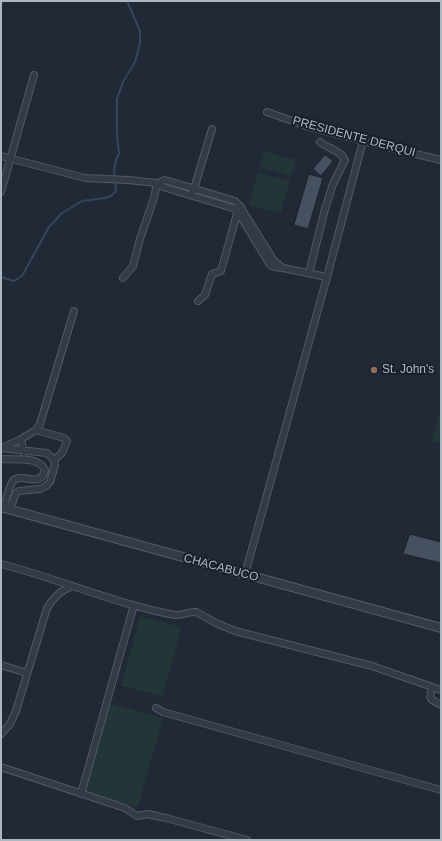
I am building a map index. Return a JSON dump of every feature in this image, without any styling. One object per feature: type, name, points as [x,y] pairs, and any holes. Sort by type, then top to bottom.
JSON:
[{"type":"street","points":[[1,192],[34,75]]},
{"type":"street","name":"PRESIDENTE DERQUI","points":[[268,112],[309,127],[441,160]]},
{"type":"street","points":[[193,192],[212,129]]},
{"type":"street","points":[[245,574],[327,277],[362,141]]},
{"type":"street","points":[[309,273],[333,184],[345,160],[342,155],[320,142]]},
{"type":"street","points":[[1,156],[85,178],[128,180],[157,184],[165,180],[239,209],[270,265],[327,277]]},
{"type":"street","points":[[123,278],[133,266],[157,184]]},
{"type":"street","points":[[198,301],[205,295],[212,274],[221,271],[239,209]]},
{"type":"street","points":[[1,448],[36,430],[40,424],[74,311]]},
{"type":"street","points":[[36,430],[64,438],[67,441],[62,453],[54,460]]},
{"type":"street","points":[[21,439],[25,460]]},
{"type":"street","points":[[1,448],[47,453],[54,460],[55,465],[50,482],[40,489],[19,491],[5,508]]},
{"type":"street","points":[[1,459],[38,462],[45,470],[44,474],[38,480],[17,478],[13,481],[5,508]]},
{"type":"street","name":"CHACABUCO","points":[[5,508],[441,628]]},
{"type":"street","points":[[1,564],[134,605],[179,615],[196,612],[235,631],[372,666],[441,690]]},
{"type":"street","points":[[1,734],[10,724],[16,711],[47,608],[55,596],[72,586]]},
{"type":"street","points":[[81,794],[134,605]]},
{"type":"street","points":[[1,665],[27,672]]},
{"type":"street","points":[[432,688],[430,697],[432,700],[441,705]]},
{"type":"street","points":[[156,708],[163,712],[241,735],[441,790]]},
{"type":"street","points":[[1,767],[126,808],[137,816],[147,814],[166,818],[247,840]]},
{"type":"shaded area","points":[[264,151],[296,160],[291,176],[259,167]]},
{"type":"shaded area","points":[[258,173],[290,181],[281,213],[249,205]]},
{"type":"shaded area","points":[[441,410],[441,444],[432,441]]},
{"type":"shaded area","points":[[140,616],[181,627],[163,696],[121,686]]},
{"type":"shaded area","points":[[109,703],[163,718],[138,807],[84,792]]},
{"type":"building","points":[[325,155],[333,161],[321,176],[313,169]]},
{"type":"building","points":[[309,174],[323,178],[308,229],[294,225]]},
{"type":"building","points":[[410,534],[441,542],[441,563],[403,554]]},
{"type":"waterway","points":[[1,277],[14,281],[22,276],[49,227],[62,213],[82,201],[105,198],[111,196],[115,192],[114,170],[119,154],[117,134],[117,99],[123,82],[135,62],[140,44],[140,31],[127,1]]},
{"type":"place","name":"St. John's","points":[[374,370]]}]
